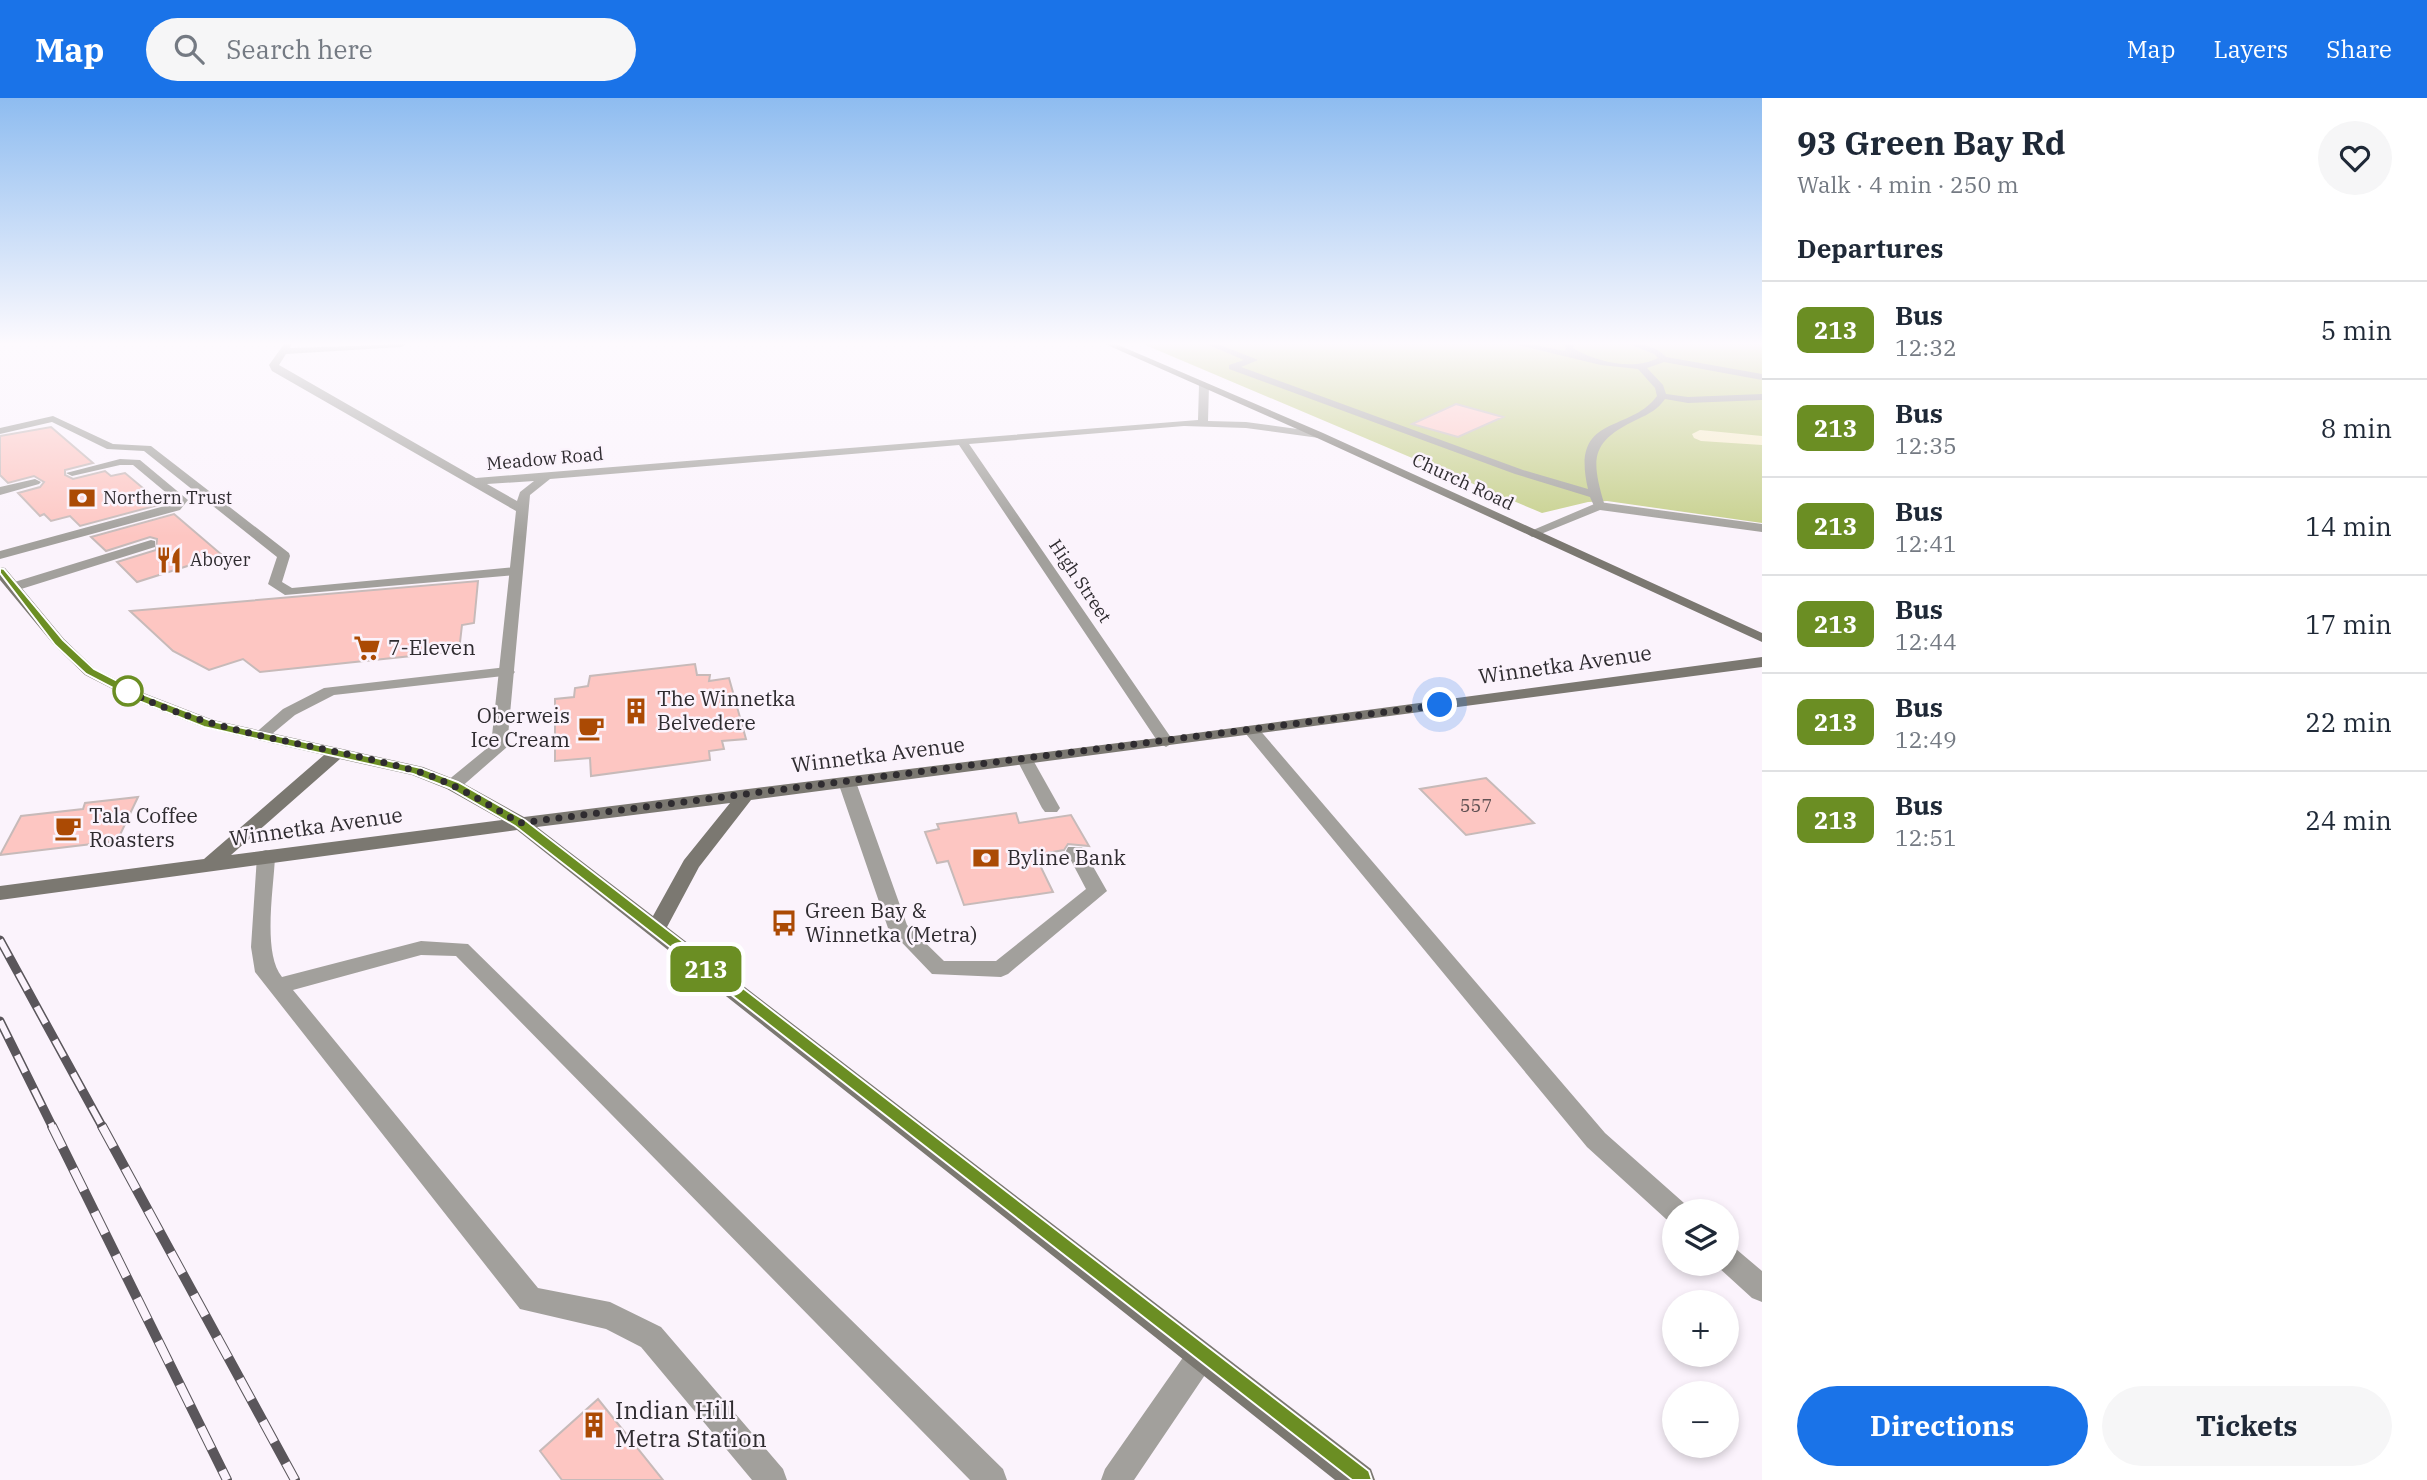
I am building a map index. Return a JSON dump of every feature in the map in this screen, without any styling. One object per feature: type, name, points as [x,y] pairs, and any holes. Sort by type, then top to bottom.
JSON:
[{"type":"street","points":[[345,408],[522,509]]},
{"type":"street","points":[[1203,408],[1203,422]]},
{"type":"street","name":"Church Road","points":[[1258,408],[1762,638]]},
{"type":"street","points":[[1346,408],[1597,501],[1762,528]]},
{"type":"street","points":[[1597,501],[1589,470],[1588,456],[1592,444],[1611,428],[1650,408]]},
{"type":"street","points":[[0,431],[53,419],[111,447],[147,448],[284,556],[275,584],[290,592],[516,571]]},
{"type":"street","name":"Meadow Road","points":[[475,482],[1203,422],[1319,435]]},
{"type":"street","name":"High Street","points":[[962,442],[1166,742]]},
{"type":"street","points":[[0,555],[176,507],[182,500],[136,462],[120,462],[72,473]]},
{"type":"street","points":[[453,785],[499,747],[524,494],[547,476]]},
{"type":"street","points":[[0,491],[35,482]]},
{"type":"street","points":[[1532,533],[1597,501]]},
{"type":"street","points":[[13,587],[151,544]]},
{"type":"street","points":[[0,571],[59,642],[90,672],[140,698],[208,724],[417,771],[453,785],[520,823],[1360,1480]]},
{"type":"street","name":"Winnetka Avenue","points":[[0,893],[520,823],[1252,731],[1762,662]]},
{"type":"street","points":[[260,736],[289,712],[330,691],[507,672]]},
{"type":"street","points":[[1252,731],[1596,1140],[1662,1199]]},
{"type":"street","points":[[210,864],[336,753]]},
{"type":"street","points":[[1025,760],[1051,808]]},
{"type":"street","points":[[847,782],[898,928],[939,969],[1001,969],[1097,891],[1075,851]]},
{"type":"street","points":[[656,930],[691,864],[746,795]]},
{"type":"street","points":[[266,856],[261,947],[266,972],[530,1300],[610,1316],[652,1337],[772,1480]]},
{"type":"street","points":[[278,986],[421,948],[461,949],[992,1480]]},
{"type":"street","points":[[1739,1269],[1762,1289]]},
{"type":"street","points":[[1116,1480],[1201,1356]]},
{"type":"green space","points":[[1295,408],[1762,408],[1762,523],[1607,501],[1588,502],[1542,513]]},
{"type":"sand","points":[[1700,430],[1762,436],[1762,445],[1701,441],[1692,434]]},
{"type":"building","points":[[1446,408],[1472,408],[1503,417],[1458,437],[1412,424]]},
{"type":"building","points":[[51,427],[93,463],[65,470],[65,475],[73,479],[105,471],[111,476],[125,473],[162,504],[80,526],[70,516],[51,521],[44,514],[40,516],[18,493],[40,487],[44,482],[34,476],[8,483],[0,475],[0,436]]},
{"type":"building","points":[[174,514],[222,555],[137,582],[117,562],[156,550],[157,539],[150,537],[106,551],[91,537]]},
{"type":"building","points":[[478,581],[474,623],[462,625],[459,651],[260,672],[243,659],[209,670],[173,651],[130,611]]},
{"type":"building","name":"The Winnetka Belvedere","points":[[695,664],[697,675],[710,675],[709,681],[729,678],[746,739],[722,741],[724,749],[709,751],[710,760],[591,776],[590,758],[555,761],[555,699],[574,697],[575,688],[588,686],[590,676]]},
{"type":"building","points":[[1486,778],[1534,823],[1466,835],[1420,789]]},
{"type":"building","name":"Tala Coffee Roasters","points":[[138,797],[117,841],[0,855],[21,816],[83,809],[85,803]]},
{"type":"building","name":"Byline Bank","points":[[1016,813],[1019,823],[1071,815],[1089,846],[1068,844],[1064,850],[1035,855],[1053,892],[964,905],[948,861],[937,863],[925,832],[939,829],[937,824]]},
{"type":"building","name":"Indian Hill Metra Station","points":[[598,1399],[663,1480],[562,1480],[540,1451]]},
{"type":"railway","points":[[0,940],[103,1128]]},
{"type":"railway","points":[[0,1021],[53,1128]]},
{"type":"railway","points":[[52,1126],[227,1480]]},
{"type":"railway","points":[[102,1126],[295,1480]]},
{"type":"bus line","name":"213","points":[[0,571],[59,642],[90,672],[140,698],[208,724],[417,771],[453,785],[520,823],[1360,1480]]},
{"type":"place","name":"Northern Trust","points":[[82,498]]},
{"type":"place","name":"Aboyer","points":[[169,560]]},
{"type":"place","name":"7-Eleven","points":[[367,648]]},
{"type":"place","name":"The Winnetka Belvedere","points":[[636,711]]},
{"type":"place","name":"Oberweis Ice Cream","points":[[591,728]]},
{"type":"place","name":"Tala Coffee Roasters","points":[[68,828]]},
{"type":"place","name":"Byline Bank","points":[[986,858]]},
{"type":"place","name":"Green Bay & Winnetka (Metra)","points":[[784,923]]},
{"type":"place","name":"Indian Hill Metra Station","points":[[594,1425]]},
{"type":"route","points":[[128,691],[123,689],[208,724],[417,771],[453,785],[520,823],[1440,705]]}]
